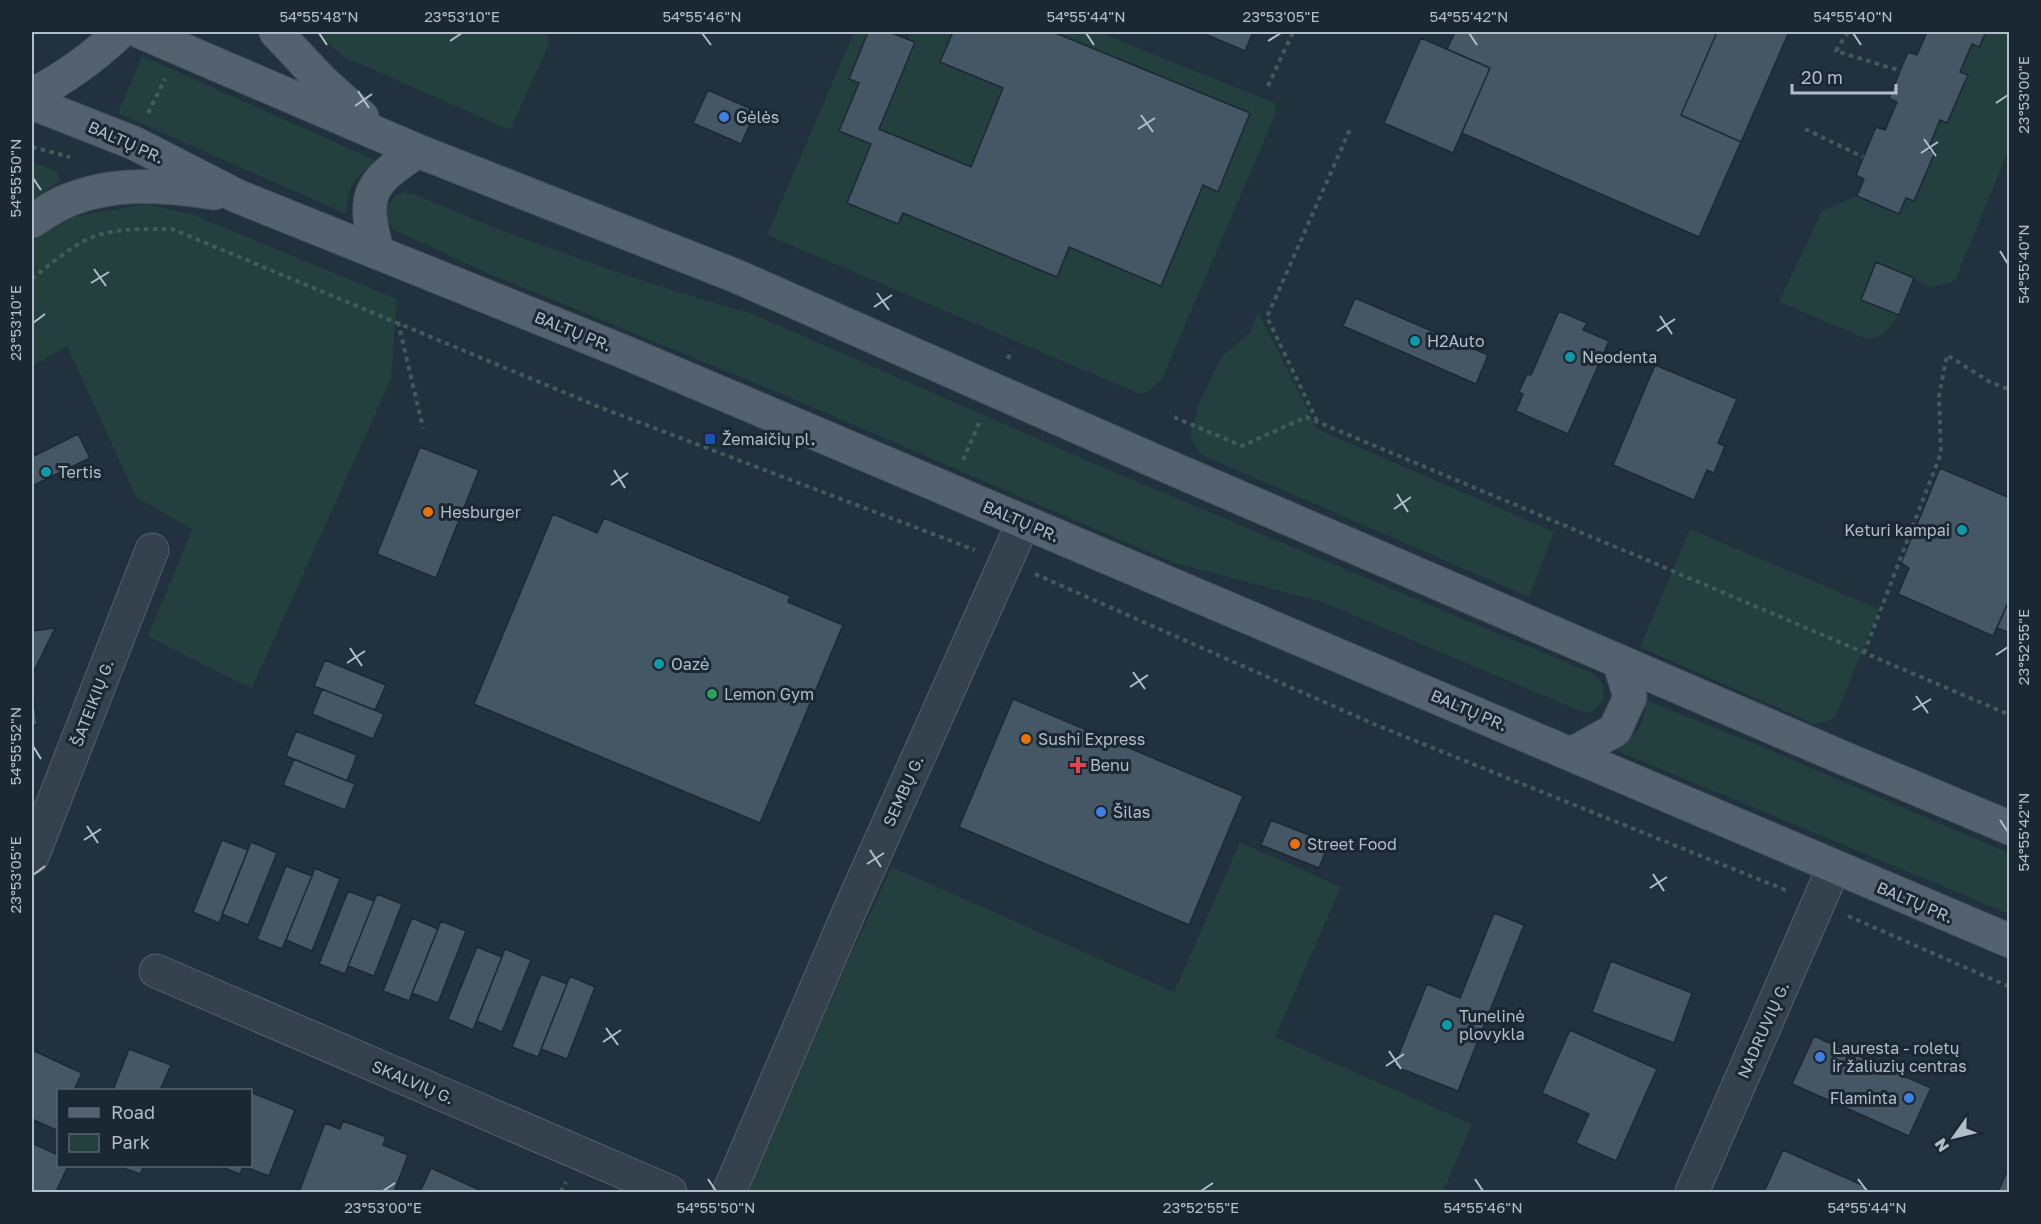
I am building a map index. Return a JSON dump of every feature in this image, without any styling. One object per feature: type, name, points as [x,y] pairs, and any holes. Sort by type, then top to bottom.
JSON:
[{"type":"main road","points":[[32,95],[60,81],[99,53],[120,32]]},
{"type":"main road","points":[[141,32],[418,151],[736,276],[1177,470],[2010,828]]},
{"type":"main road","points":[[276,32],[322,81],[381,135]]},
{"type":"main road","name":"BALTŲ PR.","points":[[32,103],[134,143],[237,196],[622,351],[2010,941]]},
{"type":"main road","points":[[378,253],[369,222],[370,197],[380,180],[397,164],[418,151]]},
{"type":"main road","points":[[32,221],[62,202],[100,189],[183,188],[237,196]]},
{"type":"main road","points":[[1572,754],[1615,730],[1630,697],[1619,661]]},
{"type":"street","name":"SEMBŲ G.","points":[[729,1192],[849,912],[1023,523]]},
{"type":"street","name":"ŠATEIKIŲ G.","points":[[32,857],[152,550]]},
{"type":"street","name":"NADRUVIŲ G.","points":[[1692,1192],[1834,867]]},
{"type":"street","name":"SKALVIŲ G.","points":[[156,971],[670,1192]]},
{"type":"path","points":[[1268,86],[1293,32]]},
{"type":"path","points":[[1848,32],[1836,51],[1901,71]]},
{"type":"path","points":[[134,143],[179,49]]},
{"type":"path","points":[[1318,421],[1267,317],[1351,127]]},
{"type":"path","points":[[1805,129],[1863,157]]},
{"type":"path","points":[[32,147],[55,153]]},
{"type":"path","points":[[32,279],[61,255],[99,234],[120,230],[172,229],[599,407],[1006,561],[1376,725],[1818,903],[2010,987]]},
{"type":"path","points":[[398,322],[423,428]]},
{"type":"path","points":[[949,491],[1011,350]]},
{"type":"path","points":[[1864,653],[1941,453],[1939,396],[1947,355],[1990,382],[2010,390]]},
{"type":"path","points":[[1174,417],[1242,446],[1306,417],[1318,421],[2010,716]]},
{"type":"green space","points":[[316,32],[545,32],[550,42],[510,130],[342,56]]},
{"type":"green space","points":[[854,32],[868,32],[849,78],[859,83],[871,144],[847,203],[898,224],[903,213],[1057,276],[1069,247],[1161,286],[1203,185],[1218,191],[1250,113],[1053,32],[1098,32],[1275,103],[1276,113],[1162,379],[1149,391],[1140,394],[767,235]]},
{"type":"green space","points":[[911,32],[953,32],[941,62],[1003,88],[971,167],[879,129],[915,43],[907,39]]},
{"type":"green space","points":[[1986,32],[2009,32],[2009,149],[1955,281],[1928,288],[1914,278],[1876,262],[1861,300],[1899,315],[1876,338],[1864,338],[1779,302],[1822,211],[1857,196],[1899,214],[1906,198],[1914,201],[1935,152],[1928,149],[1940,120],[1947,123],[1968,75],[1960,72],[1972,44],[1979,47]]},
{"type":"green space","points":[[142,56],[377,161],[354,183],[348,197],[346,214],[118,113]]},
{"type":"green space","points":[[32,161],[57,172],[60,181],[32,200]]},
{"type":"green space","points":[[403,192],[611,270],[753,314],[1107,469],[1594,674],[1604,689],[1602,699],[1590,713],[1580,711],[1322,602],[1172,562],[789,397],[485,272],[394,230],[387,219],[387,208],[392,199]]},
{"type":"green space","points":[[146,204],[194,215],[397,299],[391,379],[252,688],[148,636],[192,529],[136,497],[67,346],[32,366],[32,241],[72,217]]},
{"type":"green space","points":[[1258,312],[1317,429],[1554,532],[1529,597],[1202,455],[1190,438],[1198,405],[1222,356],[1250,333]]},
{"type":"green space","points":[[1690,529],[1879,609],[1837,713],[1829,721],[1814,724],[1640,647]]},
{"type":"green space","points":[[1645,700],[1758,745],[2009,853],[2009,914],[1615,750],[1638,729],[1644,716]]},
{"type":"green space","points":[[1240,842],[1341,887],[1275,1037],[1472,1124],[1443,1192],[747,1192],[851,954],[892,867],[1174,992]]},
{"type":"building","points":[[868,32],[889,32],[915,42],[879,129],[971,167],[1003,88],[940,62],[953,32],[1053,32],[1250,113],[1218,192],[1203,185],[1161,286],[1069,247],[1057,277],[903,213],[898,224],[847,203],[871,144],[839,131],[859,83],[849,79]]},
{"type":"building","points":[[1200,32],[1253,32],[1245,51]]},
{"type":"building","points":[[1455,32],[1717,32],[1681,115],[1741,142],[1699,237],[1462,133],[1490,68],[1447,49]]},
{"type":"building","points":[[1717,32],[1789,32],[1741,142],[1681,115]]},
{"type":"building","points":[[1927,32],[1986,32],[1979,47],[1972,44],[1960,72],[1968,75],[1947,123],[1940,120],[1928,149],[1935,152],[1914,201],[1906,198],[1899,214],[1857,196],[1864,179],[1856,175],[1876,127],[1885,130],[1897,102],[1889,98],[1908,52],[1917,55]]},
{"type":"building","points":[[1421,38],[1490,68],[1453,153],[1384,123]]},
{"type":"building","name":"Gėlės","points":[[708,90],[756,111],[741,144],[693,123]]},
{"type":"building","points":[[1876,262],[1914,278],[1899,315],[1861,300]]},
{"type":"building","name":"H2Auto","points":[[1355,298],[1488,355],[1476,384],[1343,326]]},
{"type":"building","name":"Neodenta","points":[[1559,311],[1587,323],[1583,330],[1609,341],[1568,434],[1516,411],[1523,394],[1519,392],[1527,374],[1531,375]]},
{"type":"building","points":[[1655,365],[1737,399],[1718,443],[1725,446],[1714,473],[1707,470],[1694,500],[1613,465]]},
{"type":"building","name":"Tertis","points":[[78,434],[90,458],[32,486],[32,457]]},
{"type":"building","name":"Hesburger","points":[[420,447],[479,470],[436,578],[377,554]]},
{"type":"building","name":"Keturi kampai","points":[[1940,468],[2010,498],[2010,598],[1993,636],[1898,594],[1909,568],[1901,563]]},
{"type":"building","name":"Oazė","points":[[553,514],[597,533],[604,518],[790,596],[788,602],[843,625],[760,823],[474,704]]},
{"type":"building","points":[[2010,598],[2010,633],[1997,628]]},
{"type":"building","points":[[55,628],[32,675],[32,631]]},
{"type":"building","points":[[325,660],[386,685],[375,710],[314,686]]},
{"type":"building","points":[[32,683],[37,725],[32,725]]},
{"type":"building","points":[[322,689],[384,714],[373,739],[312,714]]},
{"type":"building","name":"Šilas","points":[[1013,699],[1243,796],[1189,925],[959,827]]},
{"type":"building","points":[[296,731],[357,755],[347,781],[286,756]]},
{"type":"building","points":[[294,759],[355,784],[345,810],[283,785]]},
{"type":"building","name":"Street Food","points":[[1271,820],[1329,843],[1319,868],[1261,845]]},
{"type":"building","points":[[222,840],[248,850],[219,923],[193,912]]},
{"type":"building","points":[[251,842],[277,853],[248,925],[222,914]]},
{"type":"building","points":[[286,866],[312,876],[282,949],[257,939]]},
{"type":"building","points":[[315,868],[340,879],[312,951],[286,940]]},
{"type":"building","points":[[348,891],[374,901],[345,974],[319,964]]},
{"type":"building","points":[[377,894],[402,904],[374,976],[348,966]]},
{"type":"building","name":"Tunelinė plovykla","points":[[1494,913],[1524,925],[1458,1091],[1394,1066],[1427,984],[1460,998]]},
{"type":"building","points":[[412,918],[438,929],[409,1001],[383,991]]},
{"type":"building","points":[[441,921],[466,931],[438,1003],[412,993]]},
{"type":"building","points":[[477,947],[502,957],[473,1030],[448,1019]]},
{"type":"building","points":[[505,949],[531,960],[502,1032],[477,1021]]},
{"type":"building","points":[[1611,961],[1692,993],[1674,1043],[1592,1012]]},
{"type":"building","points":[[541,974],[567,984],[538,1057],[512,1047]]},
{"type":"building","points":[[570,976],[595,987],[567,1059],[541,1049]]},
{"type":"building","points":[[1570,1030],[1657,1069],[1616,1161],[1576,1143],[1589,1114],[1542,1093]]},
{"type":"building","points":[[1814,1036],[1931,1088],[1909,1136],[1792,1084]]},
{"type":"building","points":[[129,1049],[171,1065],[160,1089],[113,1089]]},
{"type":"building","points":[[32,1050],[82,1073],[74,1089],[57,1089],[56,1130],[32,1119]]},
{"type":"building","points":[[252,1093],[295,1110],[269,1176],[246,1167],[252,1167]]},
{"type":"building","points":[[343,1121],[386,1137],[383,1145],[408,1155],[394,1192],[299,1192],[325,1123],[340,1129]]},
{"type":"building","points":[[32,1143],[57,1155],[57,1167],[68,1167],[56,1192],[32,1192]]},
{"type":"building","points":[[1783,1150],[1869,1188],[1867,1192],[1764,1192]]},
{"type":"building","points":[[2010,1165],[2010,1192],[1998,1192]]},
{"type":"building","points":[[121,1167],[144,1167],[140,1174]]},
{"type":"building","points":[[222,1167],[243,1167],[240,1174]]},
{"type":"building","points":[[431,1168],[484,1192],[420,1192]]},
{"type":"place","name":"Gėlės","points":[[724,117]]},
{"type":"place","name":"H2Auto","points":[[1415,341]]},
{"type":"place","name":"Neodenta","points":[[1570,357]]},
{"type":"place","name":"Žemaičių pl.","points":[[710,439]]},
{"type":"place","name":"Tertis","points":[[46,472]]},
{"type":"place","name":"Hesburger","points":[[428,512]]},
{"type":"place","name":"Keturi kampai","points":[[1962,530]]},
{"type":"place","name":"Oazė","points":[[659,664]]},
{"type":"place","name":"Lemon Gym","points":[[712,694]]},
{"type":"place","name":"Sushi Express","points":[[1026,739]]},
{"type":"place","name":"Benu","points":[[1078,765]]},
{"type":"place","name":"Šilas","points":[[1101,812]]},
{"type":"place","name":"Street Food","points":[[1295,844]]},
{"type":"place","name":"Tunelinė plovykla","points":[[1447,1025]]},
{"type":"place","name":"Lauresta - roletų ir žaliuzių centras","points":[[1820,1057]]},
{"type":"place","name":"Flaminta","points":[[1909,1098]]}]
